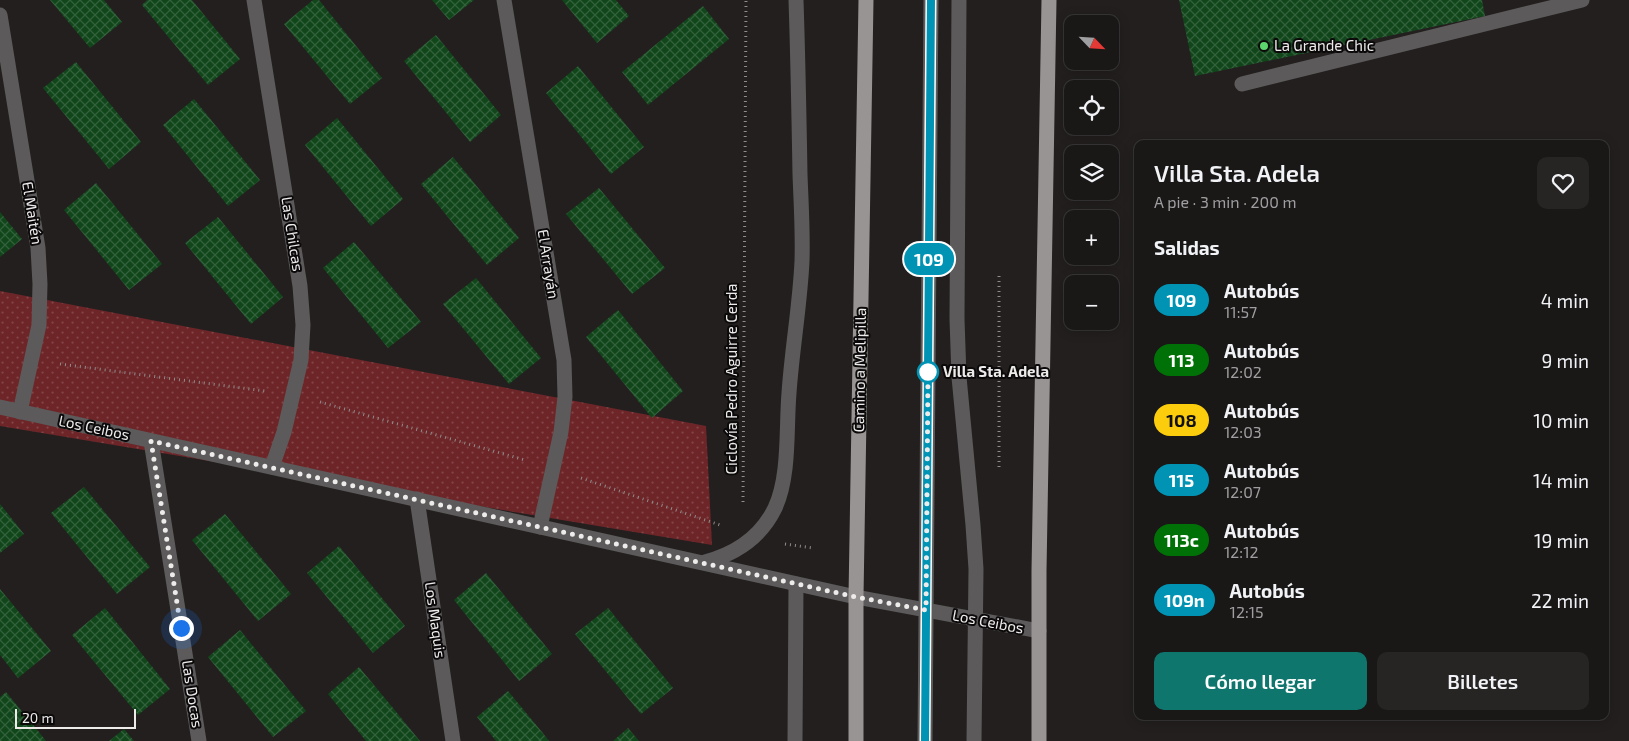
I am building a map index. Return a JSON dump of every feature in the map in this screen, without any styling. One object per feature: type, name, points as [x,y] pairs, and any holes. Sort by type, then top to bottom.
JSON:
[{"type":"main road","name":"Camino a Melipilla","points":[[856,741],[856,597],[866,0]]},
{"type":"main road","points":[[1039,741],[1049,0]]},
{"type":"street","name":"Las Chilcas","points":[[254,0],[300,286],[303,325],[301,360],[284,432],[272,467]]},
{"type":"street","name":"El Arrayán","points":[[504,0],[564,360],[565,397],[561,432],[540,527]]},
{"type":"street","points":[[704,562],[721,558],[738,550],[752,539],[765,525],[774,509],[780,491],[802,261],[796,0]]},
{"type":"street","points":[[925,741],[931,0]]},
{"type":"street","points":[[959,0],[957,319],[959,377],[973,525],[976,620],[974,741]]},
{"type":"street","points":[[1242,84],[1582,0]]},
{"type":"street","name":"El Maitén","points":[[0,15],[38,248],[40,284],[39,325],[20,412]]},
{"type":"street","name":"Los Ceibos","points":[[0,407],[856,597],[1039,632]]},
{"type":"street","name":"Las Docas","points":[[151,441],[199,741]]},
{"type":"street","name":"Los Maquis","points":[[418,500],[453,741]]},
{"type":"street","points":[[795,741],[796,584]]},
{"type":"path","name":"Ciclovía Pedro Aguirre Cerda","points":[[746,0],[743,521],[752,539]]},
{"type":"path","points":[[999,276],[999,472]]},
{"type":"path","points":[[32,360],[292,394],[554,468],[721,526],[752,539],[813,548]]},
{"type":"shaded area","points":[[0,291],[706,426],[712,545],[0,426]]},
{"type":"building","points":[[50,0],[104,0],[122,22],[90,48]]},
{"type":"building","points":[[147,0],[192,0],[240,59],[208,85],[142,5]]},
{"type":"building","points":[[313,0],[319,0],[382,78],[350,104],[284,24]]},
{"type":"building","points":[[432,0],[474,0],[449,20]]},
{"type":"building","points":[[562,0],[616,0],[629,16],[597,43]]},
{"type":"building","name":"La Grande Chic","points":[[1179,0],[1482,0],[1485,16],[1195,76]]},
{"type":"building","points":[[703,6],[729,39],[648,105],[622,72]]},
{"type":"building","points":[[436,35],[501,115],[470,142],[404,61]]},
{"type":"building","points":[[76,62],[141,142],[109,169],[43,88]]},
{"type":"building","points":[[578,66],[644,147],[611,174],[546,93]]},
{"type":"building","points":[[194,99],[260,180],[228,206],[163,125]]},
{"type":"building","points":[[337,118],[403,199],[371,226],[305,145]]},
{"type":"building","points":[[453,157],[519,238],[487,265],[421,184]]},
{"type":"building","points":[[96,183],[162,264],[129,290],[64,210]]},
{"type":"building","points":[[599,188],[665,268],[632,294],[566,214]]},
{"type":"building","points":[[0,212],[22,239],[0,257]]},
{"type":"building","points":[[218,217],[283,297],[251,324],[185,243]]},
{"type":"building","points":[[354,242],[421,322],[388,348],[323,268]]},
{"type":"building","points":[[476,278],[541,358],[509,384],[443,304]]},
{"type":"building","points":[[618,310],[683,391],[652,418],[586,337]]},
{"type":"building","points":[[84,487],[150,567],[117,594],[51,513]]},
{"type":"building","points":[[0,504],[24,534],[0,553]]},
{"type":"building","points":[[225,514],[291,594],[258,621],[192,540]]},
{"type":"building","points":[[339,546],[405,626],[373,653],[307,573]]},
{"type":"building","points":[[486,573],[552,654],[519,681],[454,600]]},
{"type":"building","points":[[0,589],[51,651],[18,678],[0,655]]},
{"type":"building","points":[[105,608],[170,689],[138,715],[72,635]]},
{"type":"building","points":[[608,608],[673,688],[641,714],[575,634]]},
{"type":"building","points":[[240,630],[306,711],[273,737],[208,657]]},
{"type":"building","points":[[359,667],[420,741],[366,741],[328,694]]},
{"type":"building","points":[[508,691],[549,741],[496,741],[477,717]]},
{"type":"building","points":[[6,692],[46,741],[0,741],[0,697]]},
{"type":"building","points":[[628,728],[639,741],[613,741]]},
{"type":"building","points":[[124,729],[134,741],[109,741]]},
{"type":"bus line","name":"109","points":[[925,741],[931,0]]},
{"type":"place","name":"La Grande Chic","points":[[1264,46]]},
{"type":"place","name":"Villa Sta. Adela","points":[[928,372]]},
{"type":"route","points":[[181,628],[151,441],[856,597],[926,610],[928,372]]}]
